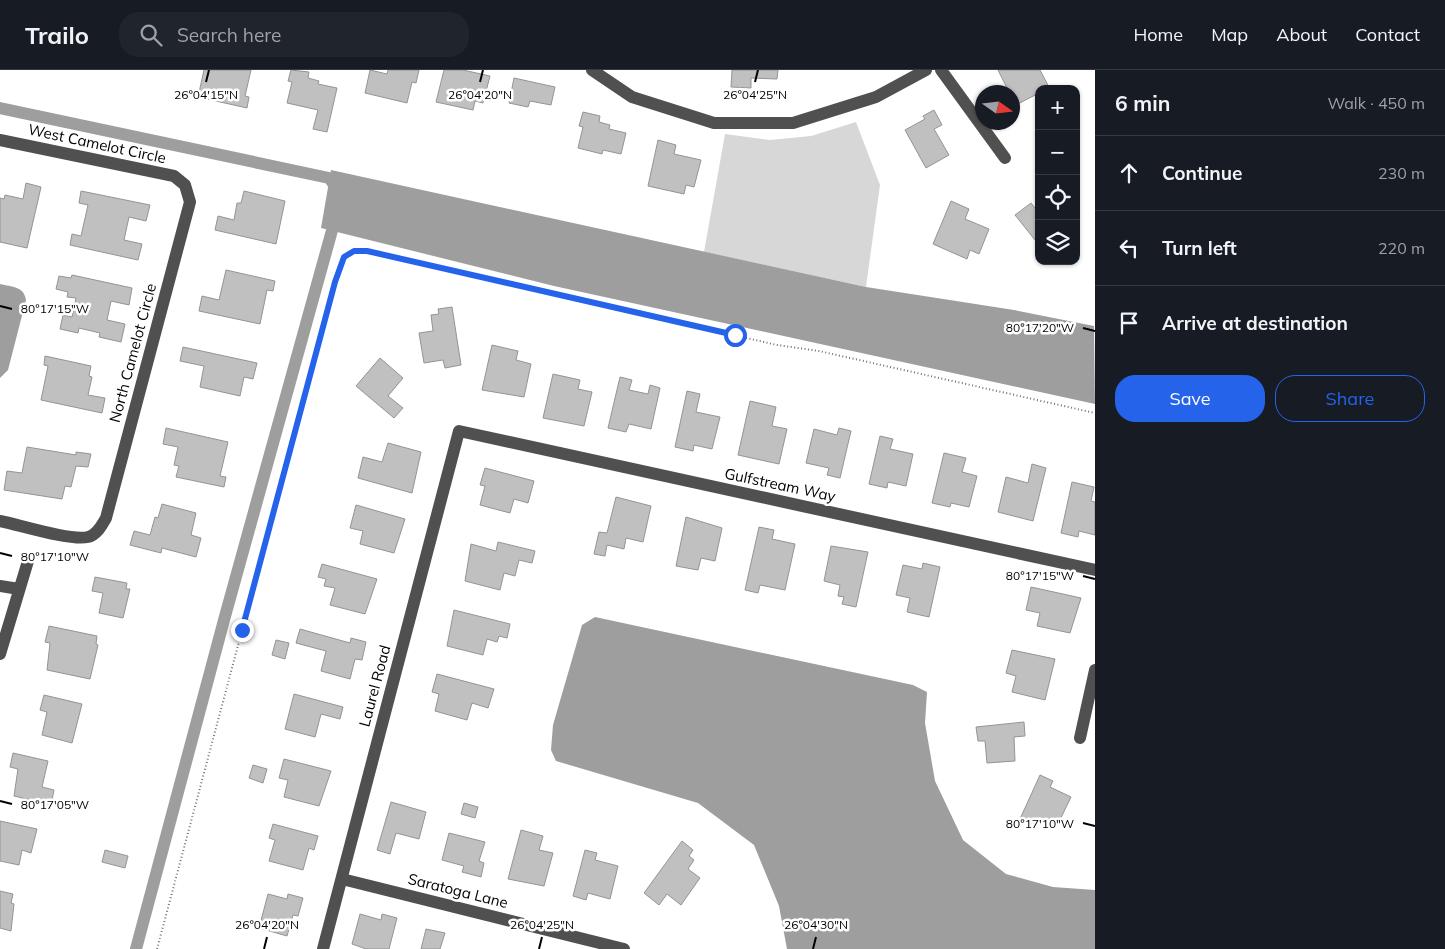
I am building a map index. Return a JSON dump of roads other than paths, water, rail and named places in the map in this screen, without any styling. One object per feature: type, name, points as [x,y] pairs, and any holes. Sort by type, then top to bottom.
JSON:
[{"type":"street","points":[[592,70],[632,97],[714,123],[793,123],[876,97],[926,70]]},
{"type":"street","points":[[941,70],[1005,158]]},
{"type":"street","name":"West Camelot Circle","points":[[0,140],[174,176],[185,185]]},
{"type":"street","name":"North Camelot Circle","points":[[0,521],[75,537],[89,537],[99,529],[106,518],[190,202],[185,185]]},
{"type":"street","name":"Gulfstream Way","points":[[459,431],[1095,570]]},
{"type":"street","name":"Laurel Road","points":[[323,949],[459,431]]},
{"type":"street","points":[[0,654],[28,560]]},
{"type":"street","points":[[0,586],[19,589]]},
{"type":"street","points":[[1080,738],[1095,670]]},
{"type":"street","name":"Saratoga Lane","points":[[342,879],[624,949]]},
{"type":"waterway","points":[[0,108],[329,178],[338,190]]},
{"type":"waterway","points":[[136,949],[224,620],[336,216]]}]
